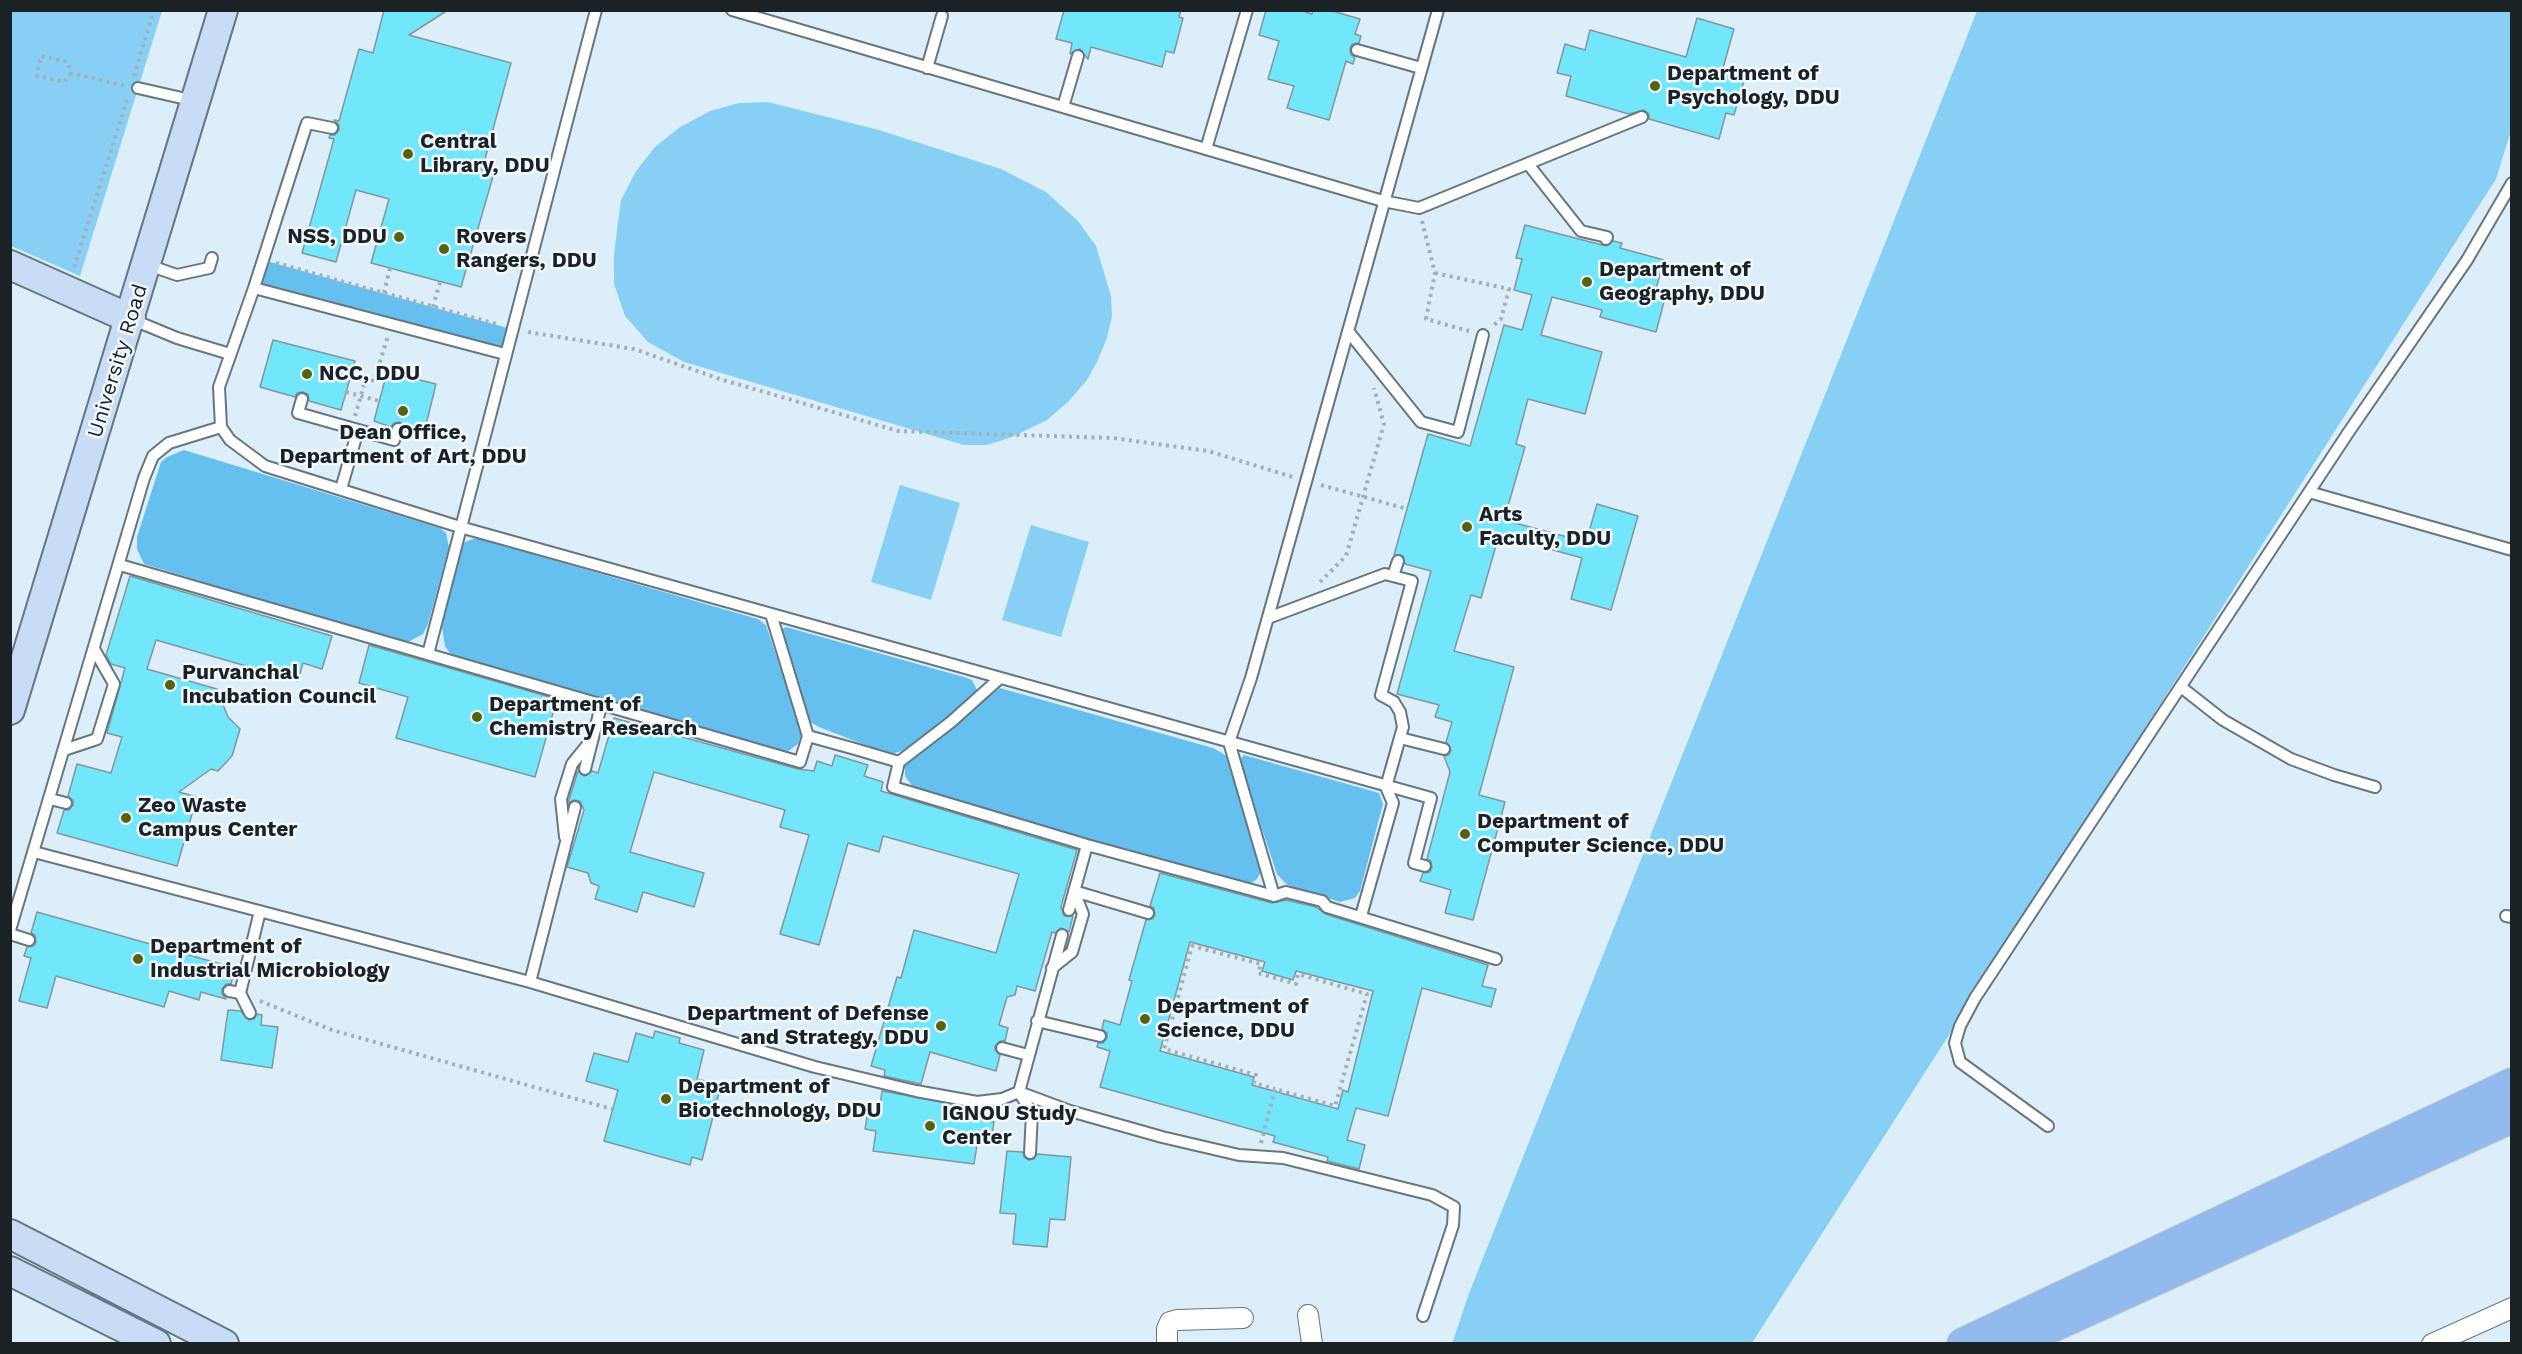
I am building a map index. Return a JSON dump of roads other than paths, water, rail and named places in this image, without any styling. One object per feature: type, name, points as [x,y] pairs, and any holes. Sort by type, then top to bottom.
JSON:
[{"type":"main road","name":"University Road","points":[[10,710],[131,319],[223,10]]},
{"type":"main road","points":[[10,265],[131,319]]},
{"type":"main road","points":[[1963,1344],[2511,1084]]},
{"type":"main road","points":[[2032,1340],[2511,1117]]},
{"type":"main road","points":[[10,1234],[224,1344]]},
{"type":"main road","points":[[10,1271],[120,1335],[156,1344]]},
{"type":"street","points":[[2432,1344],[2511,1308]]},
{"type":"street","points":[[1308,1315],[1312,1344]]},
{"type":"street","points":[[1167,1344],[1167,1329],[1170,1322],[1243,1318]]},
{"type":"lane","points":[[428,654],[511,328],[596,10]]},
{"type":"lane","points":[[732,10],[1383,201],[1419,208],[1642,117]]},
{"type":"lane","points":[[1206,149],[1247,10]]},
{"type":"lane","points":[[1274,896],[1229,742],[1251,678],[1307,481],[1437,10]]},
{"type":"lane","points":[[927,68],[942,16]]},
{"type":"lane","points":[[1357,50],[1421,68]]},
{"type":"lane","points":[[1063,107],[1078,56]]},
{"type":"lane","points":[[134,88],[195,101]]},
{"type":"lane","points":[[332,128],[307,123],[254,288],[219,387],[221,427],[230,440],[266,466],[460,527],[1431,798],[1414,863],[1425,866]]},
{"type":"lane","points":[[1528,164],[1581,231],[1607,237],[1606,239]]},
{"type":"lane","points":[[2048,1126],[1960,1062],[1955,1043],[1960,1026],[1975,998],[2309,492],[2467,260],[2511,183]]},
{"type":"lane","points":[[147,265],[177,275],[209,268],[212,258]]},
{"type":"lane","points":[[254,288],[505,354]]},
{"type":"lane","points":[[131,319],[177,338],[230,354]]},
{"type":"lane","points":[[1347,331],[1421,422],[1434,431],[1458,432],[1483,335]]},
{"type":"lane","points":[[302,399],[298,413],[394,440],[398,429]]},
{"type":"lane","points":[[29,940],[10,932],[144,478],[153,456],[168,443],[221,427]]},
{"type":"lane","points":[[341,489],[355,429]]},
{"type":"lane","points":[[2309,492],[2511,550]]},
{"type":"lane","points":[[1393,576],[1398,561]]},
{"type":"lane","points":[[120,565],[800,762],[808,736],[771,614]]},
{"type":"lane","points":[[1268,618],[1385,574],[1412,580],[1381,695],[1394,702],[1400,712],[1403,727],[1386,787],[1393,802],[1361,916]]},
{"type":"lane","points":[[64,750],[97,739],[109,712],[114,684],[94,649]]},
{"type":"lane","points":[[1000,678],[951,722],[899,762],[893,787],[1087,845],[1274,896],[1286,892],[1322,901],[1327,907],[1496,959]]},
{"type":"lane","points":[[2181,687],[2223,720],[2291,759],[2375,787]]},
{"type":"lane","points":[[585,769],[601,706]]},
{"type":"lane","points":[[808,736],[853,754],[899,762]]},
{"type":"lane","points":[[565,844],[561,799],[572,764],[593,738]]},
{"type":"lane","points":[[1400,738],[1444,749]]},
{"type":"lane","points":[[50,799],[66,803]]},
{"type":"lane","points":[[530,981],[575,807]]},
{"type":"lane","points":[[1069,910],[1087,845]]},
{"type":"lane","points":[[34,852],[530,981],[668,1029],[932,1097],[977,1101],[1002,1099],[1019,1092],[1070,1111],[1162,1137],[1239,1155],[1284,1158],[1432,1195],[1454,1207],[1453,1225],[1423,1316]]},
{"type":"lane","points":[[1074,891],[1148,913]]},
{"type":"lane","points":[[1052,968],[1072,952],[1083,914],[1074,891]]},
{"type":"lane","points":[[250,1013],[240,993],[260,911]]},
{"type":"lane","points":[[1030,1153],[1032,1113],[1019,1092],[1062,935]]},
{"type":"lane","points":[[229,991],[240,993]]},
{"type":"lane","points":[[1037,1022],[1100,1036]]},
{"type":"lane","points":[[1002,1048],[1028,1055]]},
{"type":"place","name":"Department of Psychology, DDU","points":[[1655,86]]},
{"type":"place","name":"Central Library, DDU","points":[[408,154]]},
{"type":"place","name":"NSS, DDU","points":[[399,237]]},
{"type":"place","name":"Rovers Rangers, DDU","points":[[444,249]]},
{"type":"place","name":"Department of Geography, DDU","points":[[1587,282]]},
{"type":"place","name":"NCC, DDU","points":[[307,374]]},
{"type":"place","name":"Dean Office, Department of Art, DDU","points":[[403,411]]},
{"type":"place","name":"Arts Faculty, DDU","points":[[1467,527]]},
{"type":"place","name":"Purvanchal Incubation Council","points":[[170,685]]},
{"type":"place","name":"Department of Chemistry Research","points":[[477,717]]},
{"type":"place","name":"Zeo Waste Campus Center","points":[[126,818]]},
{"type":"place","name":"Department of Computer Science, DDU","points":[[1465,834]]},
{"type":"place","name":"Department of Industrial Microbiology","points":[[138,959]]},
{"type":"place","name":"Department of Science, DDU","points":[[1145,1019]]},
{"type":"place","name":"Department of Defense and Strategy, DDU","points":[[941,1026]]},
{"type":"place","name":"Department of Biotechnology, DDU","points":[[666,1099]]},
{"type":"place","name":"IGNOU Study Center","points":[[930,1126]]}]
